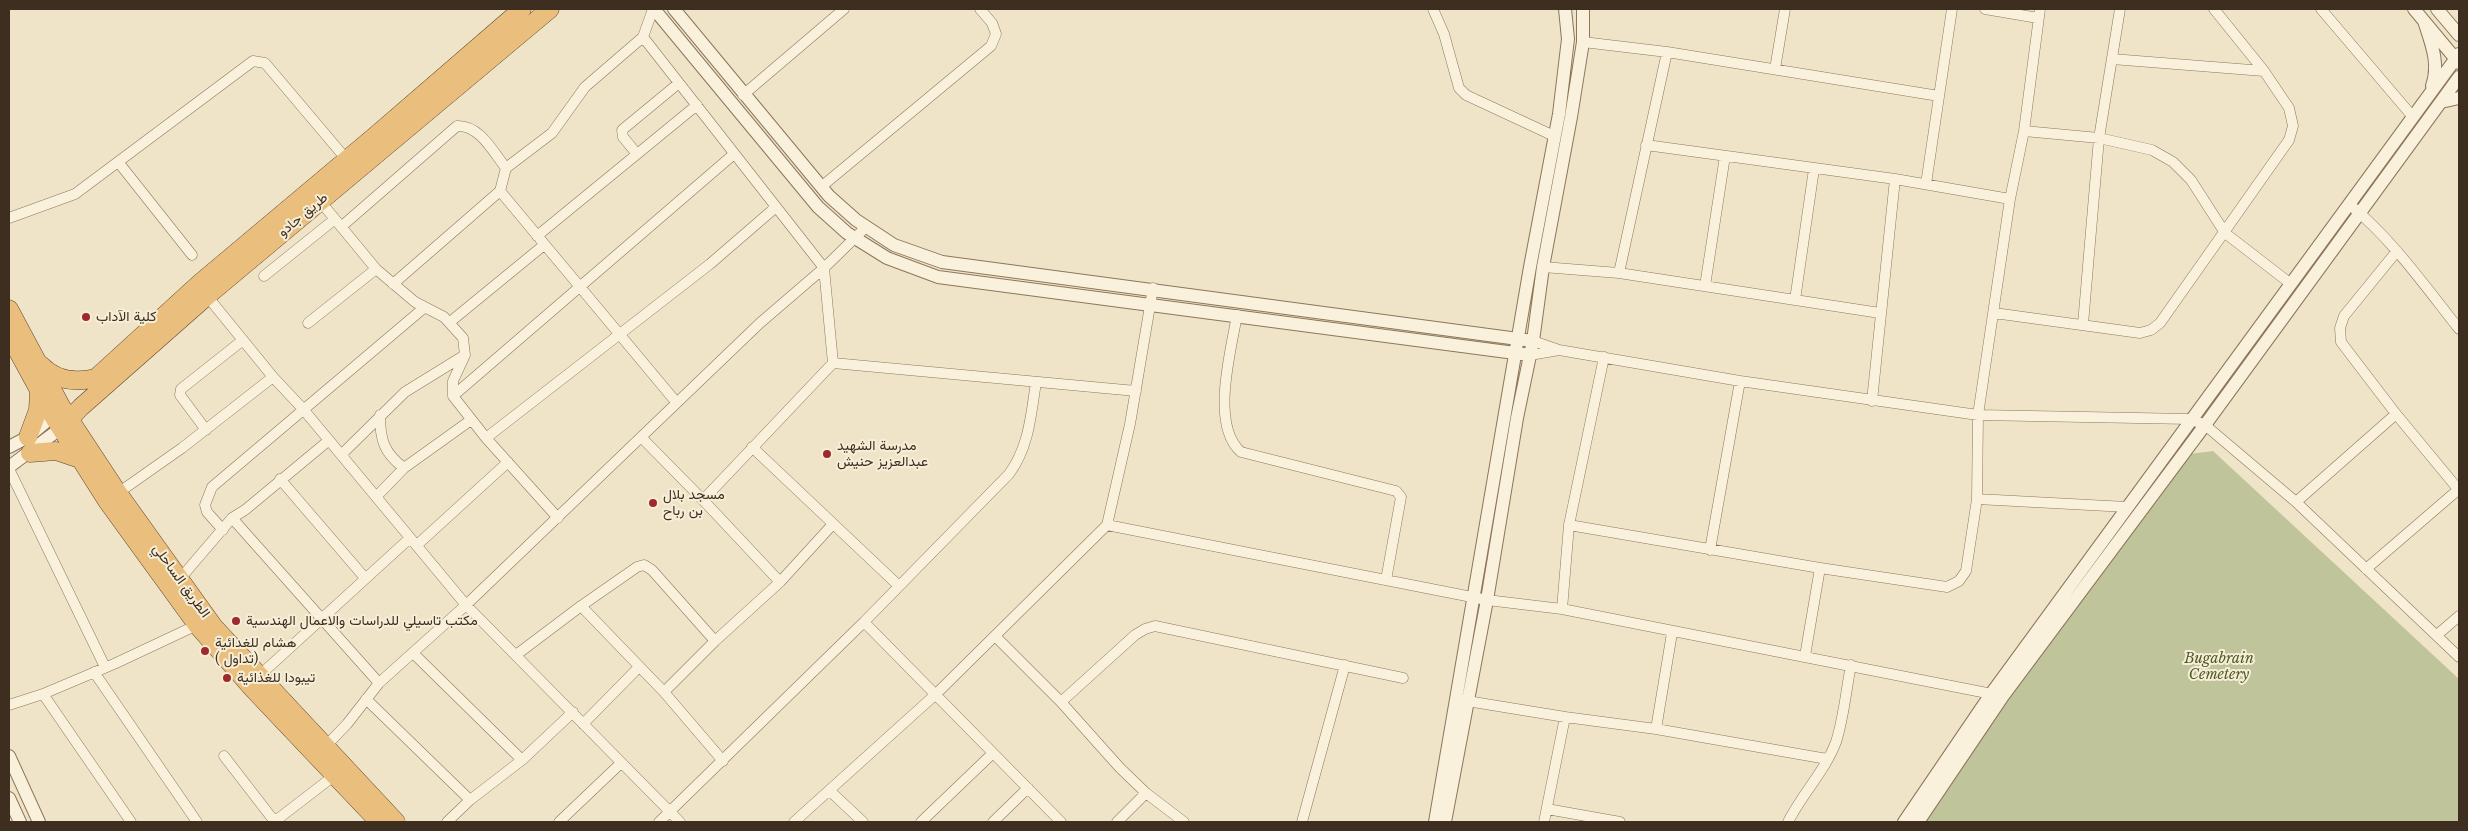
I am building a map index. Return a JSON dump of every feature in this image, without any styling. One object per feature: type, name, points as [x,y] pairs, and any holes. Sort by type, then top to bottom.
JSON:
[{"type":"highway","name":"طريق جادو","points":[[62,418],[96,378],[200,283],[347,160],[522,9]]},
{"type":"highway","name":"طريق جادو","points":[[62,418],[550,9]]},
{"type":"highway","name":"الطريق الساحلي","points":[[9,309],[36,360],[80,459],[107,501],[197,624],[252,688],[321,750],[396,822]]},
{"type":"highway","points":[[9,335],[14,358],[62,418]]},
{"type":"highway","points":[[36,360],[45,370],[63,378],[82,381],[96,378]]},
{"type":"highway","points":[[39,391],[38,410],[29,445],[80,459]]},
{"type":"highway","name":"الطريق الساحلي","points":[[62,418],[214,627],[259,676],[321,750],[336,775],[379,822]]},
{"type":"street","points":[[393,284],[500,191],[506,168],[552,133],[584,87],[643,38],[654,9],[818,207],[855,238],[887,258],[938,277],[1151,303],[1530,355],[1559,350]]},
{"type":"street","points":[[674,9],[743,95],[821,187],[849,214],[894,245],[942,262],[1153,288],[1518,338],[1559,350],[1872,401],[1978,415],[2190,419],[2205,425],[2296,502],[2459,657]]},
{"type":"street","points":[[743,95],[844,9]]},
{"type":"street","points":[[821,187],[991,46],[996,34],[992,23],[980,9]]},
{"type":"street","points":[[1433,9],[1444,34],[1459,88],[1466,95],[1554,136]]},
{"type":"street","points":[[1481,598],[1518,338],[1554,136],[1568,40],[1564,9]]},
{"type":"street","points":[[1435,822],[1462,700],[1533,341],[1543,268],[1572,117],[1583,42],[1583,9]]},
{"type":"street","points":[[1584,24],[1589,9]]},
{"type":"street","points":[[1775,69],[1784,9]]},
{"type":"street","points":[[1926,184],[1952,9]]},
{"type":"street","points":[[1570,525],[1710,550],[1947,587],[1959,581],[1966,570],[1977,499],[1978,415],[2010,199],[2024,131],[2039,14],[1986,9]]},
{"type":"street","points":[[2083,324],[2099,138],[2120,9]]},
{"type":"street","points":[[1994,313],[2140,333],[2151,330],[2160,324],[2289,140],[2293,126],[2289,108],[2264,71],[2214,9]]},
{"type":"street","points":[[2321,9],[2413,117]]},
{"type":"street","points":[[1904,822],[1997,695],[2205,425],[2354,208],[2413,117],[2458,59],[2414,9]]},
{"type":"street","points":[[2437,9],[2459,35]]},
{"type":"street","points":[[2424,21],[2435,62],[2435,78],[2430,94]]},
{"type":"street","points":[[643,38],[824,268],[833,363],[703,500]]},
{"type":"street","points":[[1583,42],[1667,52],[1939,96]]},
{"type":"street","points":[[1619,273],[1667,52]]},
{"type":"street","points":[[2112,59],[2264,71]]},
{"type":"street","points":[[9,218],[75,194],[253,61],[260,60],[265,63],[347,160]]},
{"type":"street","points":[[1918,822],[1997,695],[2190,419],[2290,284],[2441,102],[2459,77]]},
{"type":"street","points":[[637,154],[623,137],[622,130],[679,83]]},
{"type":"street","points":[[2441,102],[2459,98]]},
{"type":"street","points":[[450,322],[637,154],[697,105]]},
{"type":"street","points":[[264,276],[338,223],[457,126],[466,126],[478,133],[506,168]]},
{"type":"street","points":[[2024,131],[2099,138],[2152,150],[2173,162],[2191,180],[2225,233],[2290,284]]},
{"type":"street","points":[[1646,145],[1895,179],[2010,199]]},
{"type":"street","points":[[453,396],[582,287],[734,154]]},
{"type":"street","points":[[1705,286],[1725,156]]},
{"type":"street","points":[[118,163],[192,255]]},
{"type":"street","points":[[1794,300],[1814,169]]},
{"type":"street","points":[[1872,401],[1895,179]]},
{"type":"street","points":[[500,191],[676,402]]},
{"type":"street","points":[[320,200],[376,269],[415,302],[437,312],[450,322],[465,343],[465,355],[453,381],[453,396],[486,438],[558,518]]},
{"type":"street","points":[[486,438],[710,264],[776,207]]},
{"type":"street","points":[[2354,208],[2397,251],[2459,329]]},
{"type":"street","points":[[321,750],[347,724],[379,683],[466,605],[676,402],[760,323],[824,268],[866,227]]},
{"type":"street","points":[[2366,569],[2459,489],[2396,414],[2341,342],[2340,328],[2344,316],[2397,251]]},
{"type":"street","points":[[1543,268],[1619,273],[1880,313]]},
{"type":"street","points":[[308,323],[376,269]]},
{"type":"street","points":[[794,822],[936,694],[1106,525],[1130,424],[1153,288]]},
{"type":"street","points":[[207,296],[466,605],[680,822]]},
{"type":"street","points":[[223,530],[207,512],[205,505],[212,487],[425,307]]},
{"type":"street","points":[[1237,315],[1224,398],[1228,435],[1234,446],[1241,452],[1396,491],[1401,497],[1386,580]]},
{"type":"street","points":[[206,430],[180,395],[180,389],[243,340]]},
{"type":"street","points":[[341,455],[405,392],[465,355]]},
{"type":"street","points":[[1562,609],[1570,525],[1604,357]]},
{"type":"street","points":[[833,363],[1136,392]]},
{"type":"street","points":[[118,493],[206,430],[273,377]]},
{"type":"street","points":[[1710,550],[1740,381]]},
{"type":"street","points":[[658,822],[723,761],[864,622],[1009,474],[1019,461],[1025,447],[1036,382]]},
{"type":"street","points":[[2296,502],[2396,414]]},
{"type":"street","points":[[380,415],[380,435],[390,458],[404,468]]},
{"type":"street","points":[[62,418],[29,445],[9,468],[105,667]]},
{"type":"street","points":[[376,497],[404,468],[471,420]]},
{"type":"street","points":[[640,437],[703,500],[780,582]]},
{"type":"street","points":[[179,580],[232,518],[245,510],[328,441]]},
{"type":"street","points":[[9,447],[29,445]]},
{"type":"street","points":[[752,447],[899,586]]},
{"type":"street","points":[[259,676],[365,578],[413,542],[508,462]]},
{"type":"street","points":[[280,479],[365,578]]},
{"type":"street","points":[[1977,499],[2127,507]]},
{"type":"street","points":[[232,518],[379,683]]},
{"type":"street","points":[[664,692],[715,641],[780,582],[833,524]]},
{"type":"street","points":[[1106,525],[1481,598],[1562,609],[1997,695]]},
{"type":"street","points":[[516,655],[581,606],[637,567],[644,565],[652,570],[715,641]]},
{"type":"street","points":[[1805,656],[1820,568]]},
{"type":"street","points":[[581,606],[664,692],[723,761]]},
{"type":"street","points":[[2437,635],[2459,616]]},
{"type":"street","points":[[864,622],[1061,822]]},
{"type":"street","points":[[9,706],[94,672],[197,624]]},
{"type":"street","points":[[1061,702],[1135,635],[1155,626],[1403,678]]},
{"type":"street","points":[[1656,729],[1672,632]]},
{"type":"street","points":[[995,636],[1061,702],[1146,794],[1184,822]]},
{"type":"street","points":[[412,653],[522,760]]},
{"type":"street","points":[[1302,822],[1345,665]]},
{"type":"street","points":[[1788,822],[1836,742],[1851,665]]},
{"type":"street","points":[[583,724],[639,667]]},
{"type":"street","points":[[94,672],[197,822]]},
{"type":"street","points":[[43,694],[131,822]]},
{"type":"street","points":[[366,699],[470,800]]},
{"type":"street","points":[[1462,700],[1565,717],[1656,729],[1827,759]]},
{"type":"street","points":[[1445,822],[1462,700]]},
{"type":"street","points":[[448,822],[470,800],[522,760],[573,712]]},
{"type":"street","points":[[1544,822],[1565,717]]},
{"type":"street","points":[[921,822],[992,754]]},
{"type":"street","points":[[9,756],[39,822]]},
{"type":"street","points":[[224,756],[274,822],[336,775]]},
{"type":"street","points":[[559,822],[621,763]]},
{"type":"street","points":[[993,822],[1028,788]]},
{"type":"street","points":[[830,791],[863,822]]},
{"type":"street","points":[[1117,822],[1146,794]]},
{"type":"street","points":[[9,798],[20,822]]},
{"type":"street","points":[[1547,809],[1620,822]]},
{"type":"green space","name":"Bugabrain Cemetery","points":[[2213,451],[2459,679],[2459,822],[1922,822],[1998,708],[2182,455]]},
{"type":"place","name":"كلية الآداب","points":[[86,317]]},
{"type":"place","name":"مدرسة الشهيد عبدالعزيز حنيش","points":[[827,454]]},
{"type":"place","name":"مسجد بلال بن رباح","points":[[653,503]]},
{"type":"place","name":"مكتب تاسيلي للدراسات والاعمال الهندسية","points":[[236,621]]},
{"type":"place","name":"هشام للغدائية ( تداول)","points":[[205,651]]},
{"type":"place","name":"تيبودا للغذائية","points":[[227,678]]}]
